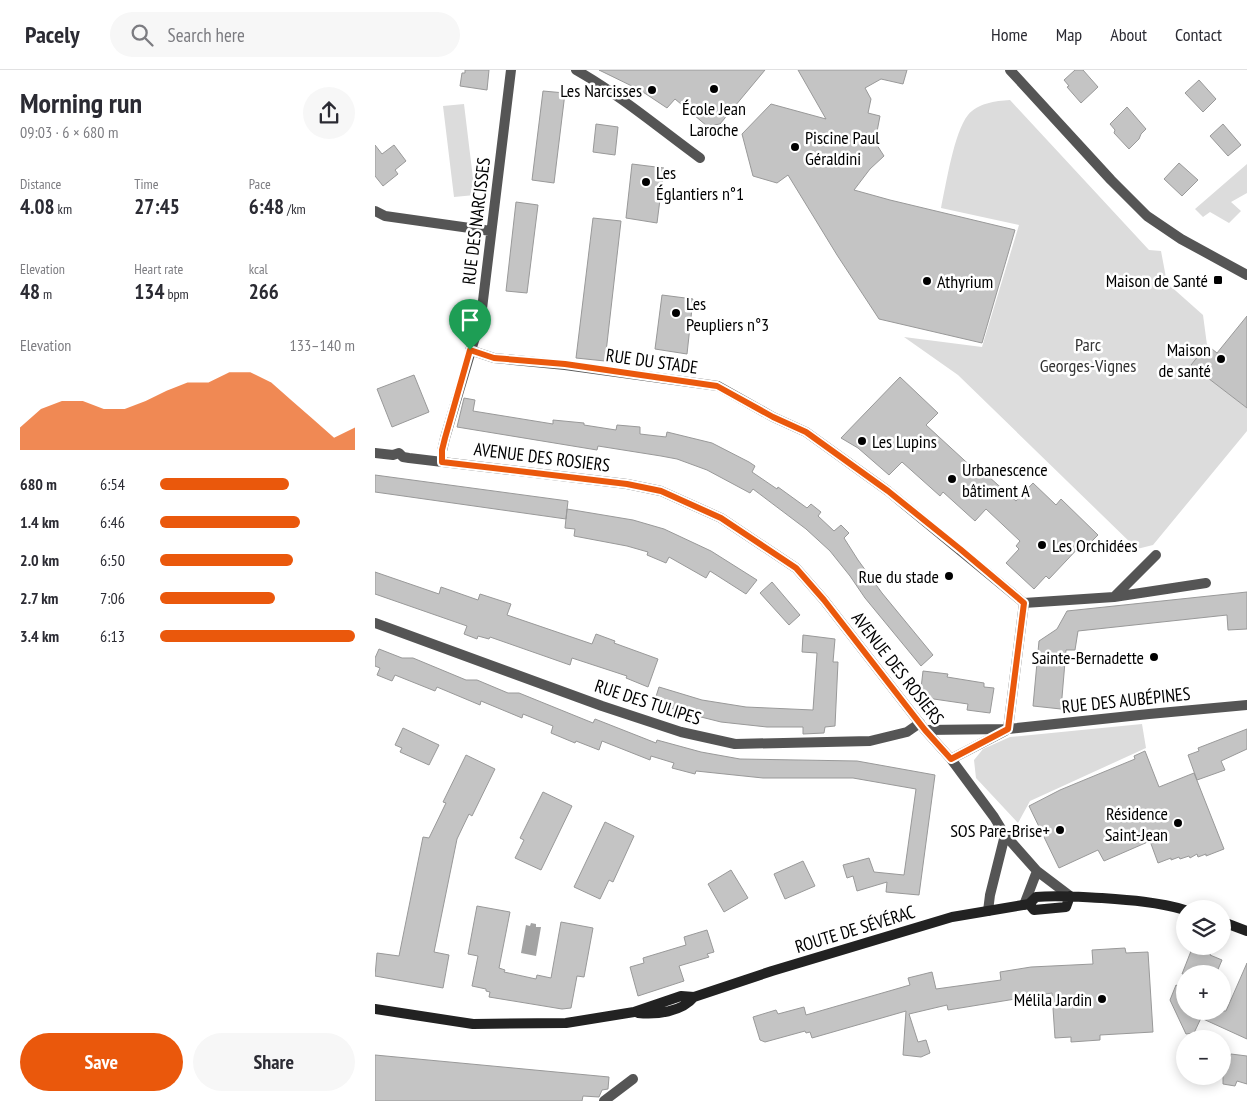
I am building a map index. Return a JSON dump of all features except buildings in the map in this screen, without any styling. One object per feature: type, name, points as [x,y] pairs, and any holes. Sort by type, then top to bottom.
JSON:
[{"type":"main road","name":"ROUTE DE SÉVÉRAC","points":[[375,1009],[473,1024],[566,1023],[634,1012],[649,1014],[687,1005],[693,997],[772,970],[952,918],[1026,905],[1036,896],[1127,900],[1176,907]]},
{"type":"main road","points":[[1231,925],[1247,931]]},
{"type":"street","name":"RUE DES NARCISSES","points":[[442,462],[445,438],[481,317],[494,196],[511,70]]},
{"type":"street","points":[[575,70],[635,109],[700,158]]},
{"type":"street","points":[[1011,70],[1111,180],[1147,216],[1181,239],[1247,275]]},
{"type":"street","points":[[375,211],[385,216],[491,231]]},
{"type":"street","name":"RUE DU STADE","points":[[470,350],[494,358],[565,364],[717,386],[773,417],[806,432],[888,491],[1024,603]]},
{"type":"street","name":"AVENUE DES ROSIERS","points":[[375,453],[627,484],[661,491],[721,518],[796,568],[824,600],[951,759],[995,817],[1005,835],[1037,871],[1070,896]]},
{"type":"street","points":[[1114,597],[1156,555]]},
{"type":"street","points":[[1008,729],[1024,603],[1114,597],[1206,584]]},
{"type":"street","name":"RUE DES TULIPES","points":[[375,623],[602,706],[681,732],[735,744],[870,741],[923,726]]},
{"type":"street","name":"RUE DES AUBÉPINES","points":[[923,726],[1008,729],[1247,705]]},
{"type":"street","name":"RUE DES AUBÉPINES","points":[[951,759],[1008,729]]},
{"type":"street","points":[[988,911],[989,895],[1005,835]]},
{"type":"street","points":[[1026,905],[1037,871]]},
{"type":"street","points":[[604,1101],[633,1079]]},
{"type":"green space","name":"Parc Georges-Vignes","points":[[1010,100],[1149,250],[1161,251],[1167,283],[1203,315],[1207,345],[1192,365],[1247,408],[1247,431],[1153,545],[1137,549],[958,375],[904,337],[982,347],[1019,225],[941,208],[955,146],[963,123],[968,115],[982,105]]},
{"type":"green space","points":[[464,104],[475,195],[454,197],[443,106]]},
{"type":"green space","points":[[1247,164],[1247,193],[1231,202],[1241,211],[1229,223],[1210,212],[1203,217],[1195,209]]},
{"type":"green space","points":[[1142,724],[1146,748],[1030,801],[1018,823],[976,778],[974,760],[983,749],[1010,737]]},
{"type":"shaded area","points":[[531,923],[536,924],[536,927],[541,927],[536,956],[521,953],[526,925],[530,926]]},
{"type":"place","name":"École Jean Laroche","points":[[714,89]]},
{"type":"place","name":"Les Narcisses","points":[[652,90]]},
{"type":"place","name":"Piscine Paul Géraldini","points":[[795,147]]},
{"type":"place","name":"Les Églantiers n°1","points":[[646,182]]},
{"type":"place","name":"Maison de Santé","points":[[1218,280]]},
{"type":"place","name":"Athyrium","points":[[927,281]]},
{"type":"place","name":"Les Peupliers n°3","points":[[676,313]]},
{"type":"place","name":"Maison de santé","points":[[1221,359]]},
{"type":"place","name":"Les Lupins","points":[[862,441]]},
{"type":"place","name":"Urbanescence bâtiment A","points":[[952,479]]},
{"type":"place","name":"Les Orchidées","points":[[1042,545]]},
{"type":"place","name":"Rue du stade","points":[[949,576]]},
{"type":"place","name":"Sainte-Bernadette","points":[[1154,657]]},
{"type":"place","name":"Résidence Saint-Jean","points":[[1178,823]]},
{"type":"place","name":"SOS Pare-Brise+","points":[[1060,830]]},
{"type":"place","name":"Mélila Jardin","points":[[1102,999]]},
{"type":"route","points":[[470,350],[494,358],[565,364],[717,386],[773,417],[806,432],[888,491],[1024,603],[1008,729],[951,759],[925,730],[824,600],[796,568],[739,529],[716,516],[661,491],[627,484],[442,462],[445,438],[470,350]]}]
